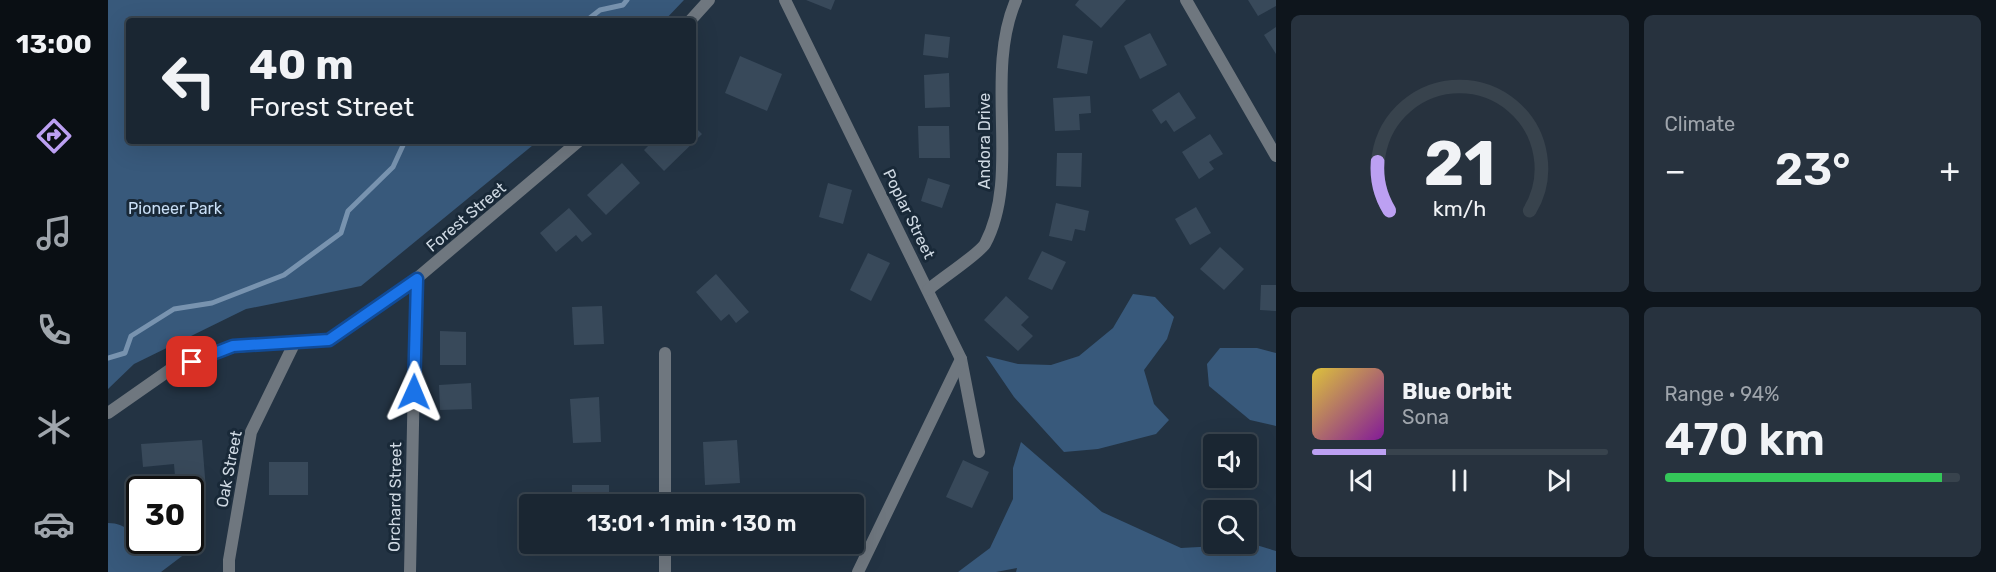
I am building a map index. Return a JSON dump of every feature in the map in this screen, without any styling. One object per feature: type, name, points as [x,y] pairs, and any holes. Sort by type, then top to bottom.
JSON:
[{"type":"street","points":[[693,18],[709,0]]},
{"type":"street","name":"Poplar Street","points":[[785,0],[961,359],[979,452]]},
{"type":"street","name":"Andora Drive","points":[[928,290],[984,246],[1000,200],[1001,69],[1008,18],[1016,0]]},
{"type":"street","points":[[1186,0],[1276,156]]},
{"type":"street","name":"Forest Street","points":[[108,413],[171,369],[233,346],[294,344],[329,340],[417,279],[575,144]]},
{"type":"street","name":"Orchard Street","points":[[410,572],[417,279]]},
{"type":"street","name":"Oak Street","points":[[229,572],[229,560],[251,432],[294,344]]},
{"type":"street","points":[[665,353],[665,494]]},
{"type":"street","points":[[858,572],[961,359]]},
{"type":"street","points":[[665,554],[665,572]]},
{"type":"green space","name":"Pioneer Park","points":[[108,0],[684,0],[667,18],[126,18],[126,144],[534,144],[361,286],[246,309],[134,364],[108,389]]},
{"type":"green space","points":[[1133,294],[1155,297],[1174,317],[1167,339],[1144,370],[1154,404],[1169,420],[1156,434],[1098,449],[1064,452],[1014,397],[986,356],[1018,364],[1051,365],[1079,356],[1113,328]]},
{"type":"green space","points":[[1220,348],[1257,348],[1276,353],[1276,426],[1250,420],[1209,386],[1207,364]]},
{"type":"green space","points":[[1021,442],[1102,512],[1181,548],[1203,547],[1203,554],[1257,554],[1257,545],[1276,551],[1276,572],[1016,572],[1017,568],[996,572],[958,572],[990,548],[1013,499],[1013,468]]},
{"type":"green space","points":[[108,523],[126,529],[126,554],[185,554],[161,572],[108,572]]},
{"type":"building","points":[[806,0],[835,0],[831,10]]},
{"type":"building","points":[[1079,0],[1126,0],[1101,28],[1075,5]]},
{"type":"building","points":[[1248,0],[1276,0],[1276,6],[1258,16]]},
{"type":"building","points":[[1276,27],[1276,54],[1264,35]]},
{"type":"building","points":[[1150,33],[1167,65],[1140,79],[1124,46]]},
{"type":"building","points":[[925,34],[950,37],[948,58],[923,55]]},
{"type":"building","points":[[1063,35],[1093,41],[1087,74],[1057,68]]},
{"type":"building","points":[[740,56],[782,74],[767,111],[725,93]]},
{"type":"building","points":[[949,73],[950,107],[925,108],[924,75]]},
{"type":"building","points":[[1179,92],[1196,118],[1174,132],[1166,120],[1161,124],[1152,110]]},
{"type":"building","points":[[1090,96],[1091,113],[1079,114],[1080,130],[1055,131],[1053,98]]},
{"type":"building","points":[[918,126],[949,126],[950,158],[919,158]]},
{"type":"building","points":[[696,128],[702,134],[696,140]]},
{"type":"building","points":[[1210,134],[1223,154],[1209,162],[1214,169],[1199,179],[1182,152]]},
{"type":"building","points":[[650,144],[692,144],[664,171],[644,150]]},
{"type":"building","points":[[1057,153],[1082,153],[1081,187],[1056,186]]},
{"type":"building","points":[[622,163],[640,183],[606,215],[587,195]]},
{"type":"building","points":[[928,178],[950,185],[942,208],[921,201]]},
{"type":"building","points":[[828,183],[852,190],[843,224],[819,217]]},
{"type":"building","points":[[1056,203],[1089,211],[1085,231],[1075,229],[1072,241],[1049,236]]},
{"type":"building","points":[[1196,207],[1211,233],[1190,245],[1175,219]]},
{"type":"building","points":[[569,208],[592,234],[582,242],[576,235],[556,252],[540,233]]},
{"type":"building","points":[[1220,247],[1244,269],[1224,290],[1200,269]]},
{"type":"building","points":[[1042,251],[1066,262],[1052,290],[1028,279]]},
{"type":"building","points":[[868,253],[890,263],[871,301],[850,290]]},
{"type":"building","points":[[716,274],[749,312],[736,323],[729,314],[721,321],[696,292]]},
{"type":"building","points":[[1261,285],[1276,285],[1276,311],[1260,310]]},
{"type":"building","points":[[1006,296],[1029,317],[1021,325],[1033,336],[1018,351],[984,320]]},
{"type":"building","points":[[602,306],[604,344],[574,345],[572,307]]},
{"type":"building","points":[[440,331],[466,332],[466,365],[440,365]]},
{"type":"building","points":[[471,383],[472,409],[440,410],[439,385]]},
{"type":"building","points":[[599,397],[601,442],[573,443],[570,399]]},
{"type":"building","points":[[202,440],[206,490],[204,490],[204,476],[175,476],[174,464],[143,467],[141,444]]},
{"type":"building","points":[[737,440],[740,483],[705,485],[703,442]]},
{"type":"building","points":[[963,460],[989,472],[972,508],[946,497]]},
{"type":"building","points":[[269,462],[308,462],[308,495],[269,495]]},
{"type":"building","points":[[572,485],[609,485],[609,494],[572,494]]},
{"type":"waterway","points":[[590,18],[600,10],[623,5],[627,0]]},
{"type":"waterway","points":[[108,358],[125,353],[131,336],[174,309],[212,303],[284,275],[341,233],[348,211],[393,167],[404,144]]},
{"type":"route","points":[[192,362],[233,346],[294,344],[329,340],[417,279],[414,392]]}]
